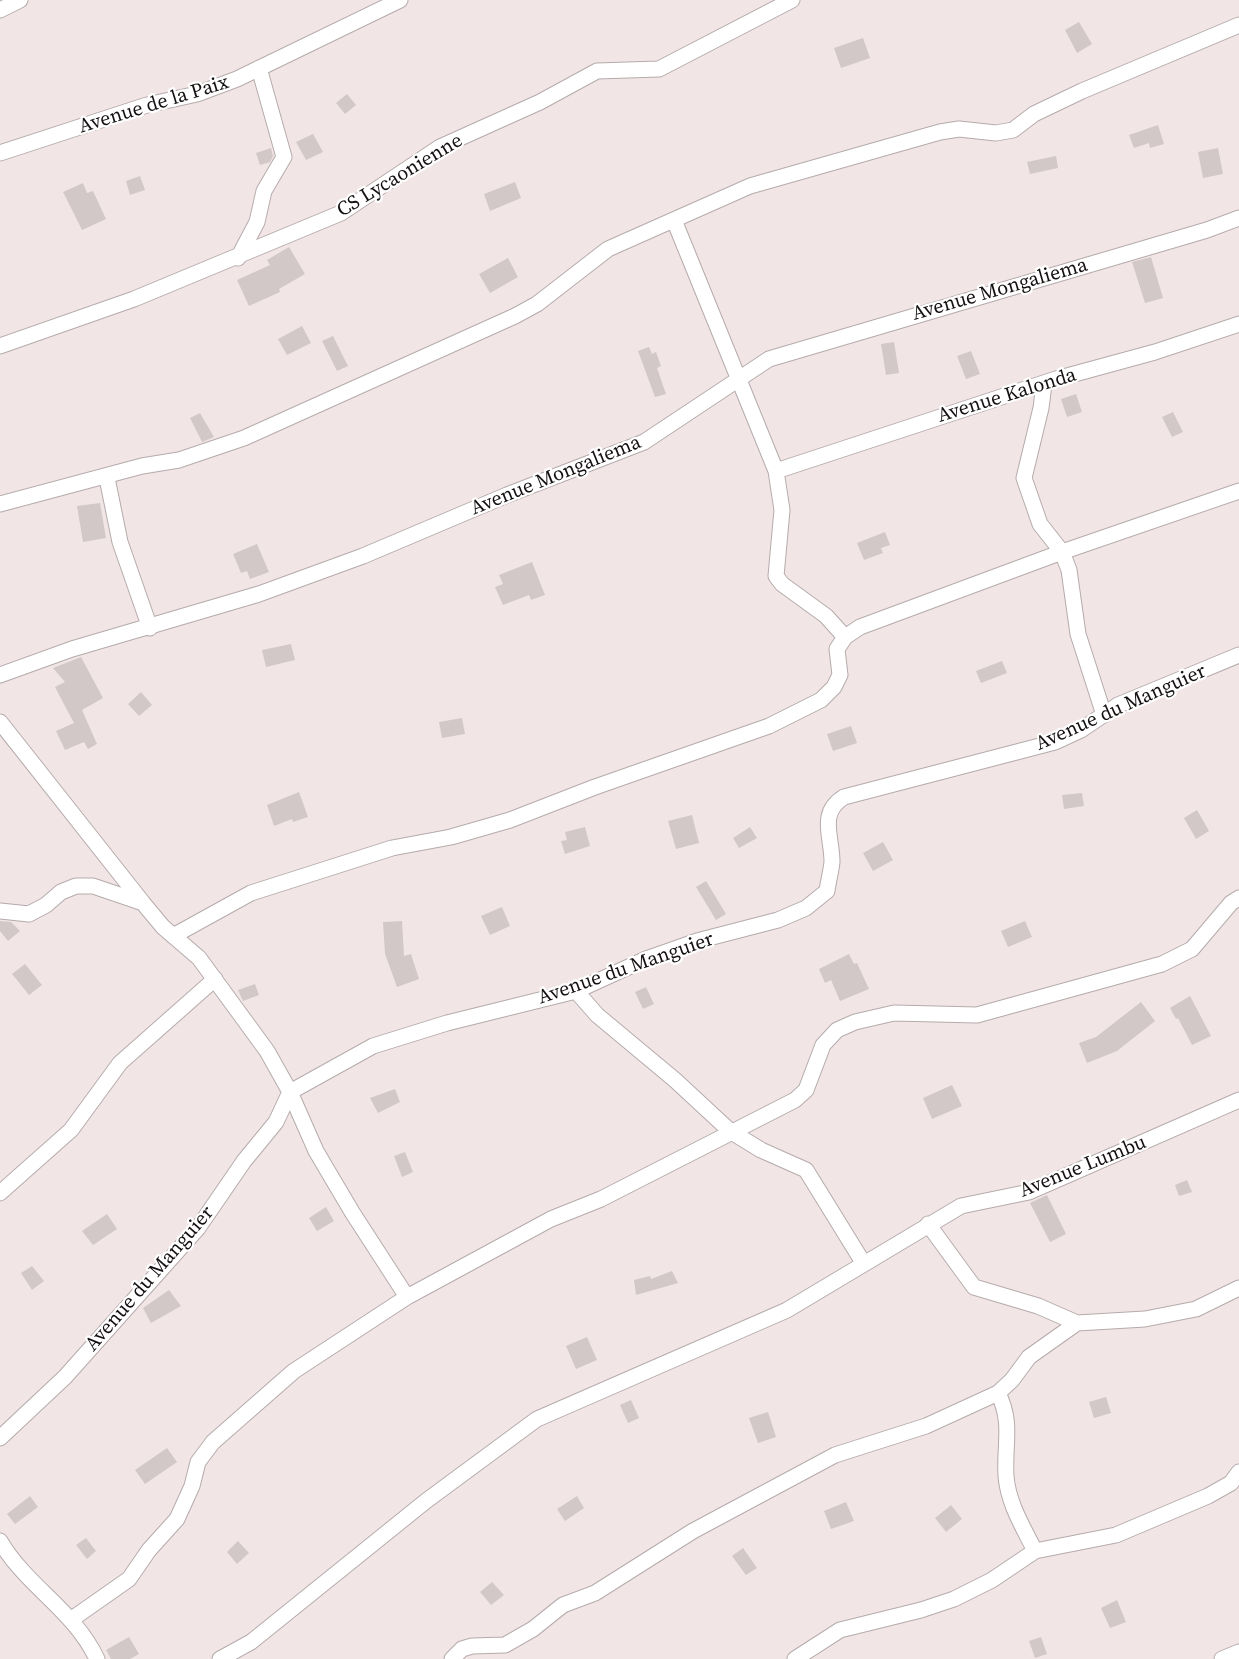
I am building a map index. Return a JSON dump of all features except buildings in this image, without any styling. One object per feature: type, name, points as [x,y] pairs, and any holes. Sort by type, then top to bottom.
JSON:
[{"type":"street","points":[[0,10],[20,0]]},
{"type":"street","name":"Avenue de la Paix","points":[[0,153],[147,105],[197,94],[259,68],[400,0]]},
{"type":"street","name":"CS Lycaonienne","points":[[0,346],[134,299],[238,258],[341,213],[441,147],[540,102],[597,71],[659,69],[792,0]]},
{"type":"street","points":[[0,504],[106,478],[142,466],[207,452],[305,413],[515,316],[537,304],[608,249],[750,186],[891,144],[959,129],[996,133],[1013,130],[1034,114],[1082,91],[1239,25]]},
{"type":"street","points":[[238,258],[257,222],[264,191],[284,157],[259,68]]},
{"type":"street","name":"Avenue Mongaliema","points":[[0,675],[72,649],[150,628],[259,594],[352,560],[507,495],[644,442],[769,359],[1207,230],[1239,218]]},
{"type":"street","points":[[674,220],[776,471],[782,510],[776,576],[782,584],[826,616],[845,637]]},
{"type":"street","name":"Avenue Kalonda","points":[[776,471],[1044,384],[1155,352],[1239,324]]},
{"type":"street","points":[[1044,384],[1041,408],[1024,478],[1040,524],[1062,552],[1069,570],[1078,634],[1104,715]]},
{"type":"street","points":[[106,478],[120,542],[150,628]]},
{"type":"street","points":[[173,936],[251,893],[392,848],[451,837],[510,820],[595,787],[769,726],[821,700],[834,687],[840,675],[837,649],[845,637],[860,627],[1062,552],[1239,491]]},
{"type":"street","name":"Avenue du Manguier","points":[[0,1438],[65,1377],[198,1228],[243,1161],[276,1122],[290,1092],[373,1046],[447,1023],[576,991],[646,958],[697,940],[778,920],[806,908],[827,891],[832,863],[828,812],[833,804],[844,797],[1055,742],[1081,730],[1118,705],[1239,655]]},
{"type":"street","points":[[2,730],[143,903],[173,936],[192,951],[267,1051],[290,1092],[316,1151],[407,1297]]},
{"type":"street","points":[[0,911],[29,914],[46,905],[61,892],[76,886],[93,886],[143,903]]},
{"type":"street","points":[[72,1619],[129,1579],[149,1550],[177,1520],[192,1486],[198,1462],[213,1442],[294,1371],[407,1297],[551,1219],[602,1199],[730,1131],[795,1100],[806,1090],[823,1045],[837,1030],[855,1022],[894,1013],[977,1015],[1162,964],[1192,949],[1231,903],[1239,898]]},
{"type":"street","points":[[0,1193],[71,1130],[120,1063],[215,979]]},
{"type":"street","points":[[576,991],[597,1015],[675,1080],[730,1131],[761,1150],[806,1170],[864,1264]]},
{"type":"street","name":"Avenue Lumbu","points":[[220,1659],[251,1642],[426,1501],[537,1419],[787,1310],[961,1206],[1029,1192],[1239,1100]]},
{"type":"street","points":[[928,1224],[974,1287],[1038,1306],[1077,1323],[1145,1319],[1196,1309],[1239,1288]]},
{"type":"street","points":[[452,1659],[462,1649],[472,1646],[505,1645],[533,1629],[563,1605],[595,1593],[693,1531],[835,1455],[926,1426],[998,1393],[1012,1380],[1029,1357],[1077,1323]]},
{"type":"street","points":[[998,1393],[1008,1417],[1006,1477],[1010,1499],[1035,1551]]},
{"type":"street","points":[[795,1659],[840,1630],[921,1610],[954,1599],[992,1580],[1035,1551],[1116,1535],[1208,1496],[1231,1483],[1239,1472]]},
{"type":"street","points":[[0,1541],[10,1558],[31,1583],[72,1619],[97,1659]]},
{"type":"street","points":[[1222,1659],[1239,1652]]}]
